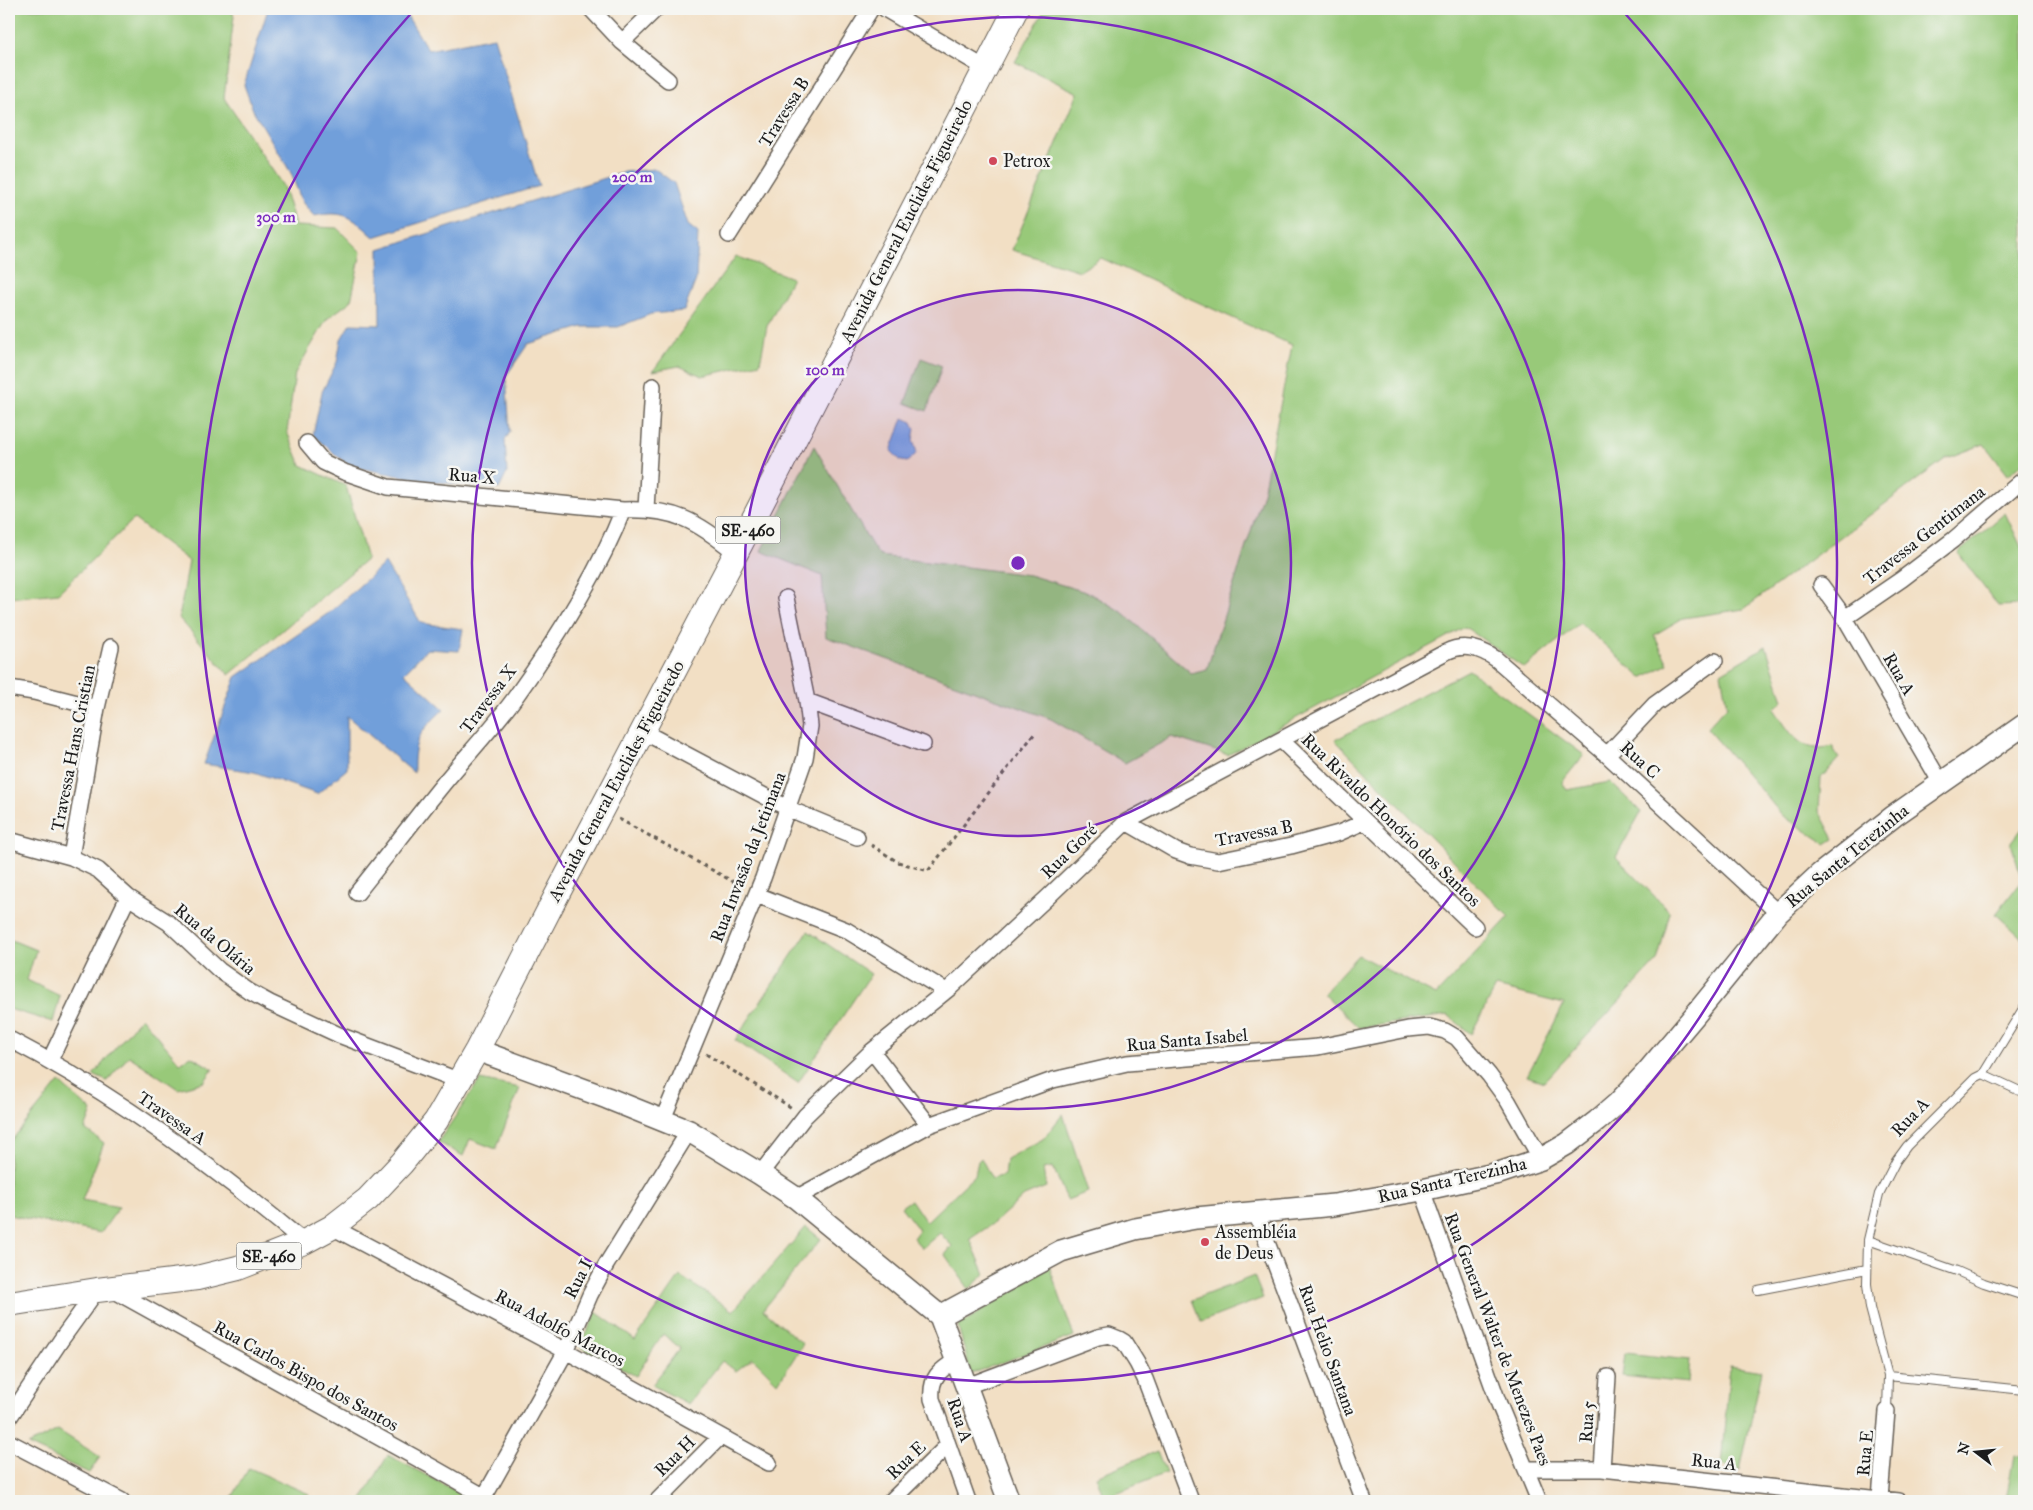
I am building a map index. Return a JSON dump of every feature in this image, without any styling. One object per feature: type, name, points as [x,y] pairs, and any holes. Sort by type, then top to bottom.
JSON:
[{"type":"main road","name":"Avenida General Euclides Figueiredo","points":[[9,1304],[103,1289],[197,1278],[238,1268],[304,1242],[332,1228],[368,1199],[402,1163],[436,1121],[477,1050],[1016,9]]},
{"type":"street","points":[[590,9],[622,42],[668,80]]},
{"type":"street","points":[[622,42],[656,9]]},
{"type":"street","name":"Travessa B","points":[[729,235],[871,9]]},
{"type":"street","points":[[886,9],[986,68]]},
{"type":"street","points":[[646,509],[653,386]]},
{"type":"street","name":"Rua X","points":[[307,443],[323,462],[344,472],[388,487],[623,510],[646,509],[667,512],[697,524],[736,553]]},
{"type":"street","name":"Travessa Gentimana","points":[[1845,618],[1902,579],[1952,540],[2024,479]]},
{"type":"street","name":"Travessa X","points":[[357,893],[513,700],[549,647],[584,589],[612,538],[623,510]]},
{"type":"street","name":"Rua A","points":[[1821,585],[1845,618],[1941,783]]},
{"type":"street","name":"Rua Invasão da Jetimana","points":[[663,1119],[757,895],[805,758],[809,738],[807,702],[786,598]]},
{"type":"street","name":"Travessa Hans Cristian","points":[[72,857],[97,708],[111,647]]},
{"type":"street","name":"Rua Goré","points":[[760,1174],[805,1116],[872,1051],[946,991],[1126,822],[1452,649],[1469,647]]},
{"type":"street","name":"Rua C","points":[[1469,647],[1480,649],[1496,658],[1606,755],[1778,912]]},
{"type":"street","points":[[1606,755],[1655,704],[1715,661]]},
{"type":"street","points":[[9,688],[34,692],[97,708]]},
{"type":"street","points":[[807,702],[923,744]]},
{"type":"street","name":"Rua Santa Terezinha","points":[[940,1316],[1061,1251],[1135,1228],[1169,1221],[1334,1205],[1422,1190],[1499,1173],[1541,1159],[1567,1144],[1618,1103],[1695,1015],[1778,912],[1820,874],[1849,850],[2024,725]]},
{"type":"street","points":[[642,731],[787,808],[857,837]]},
{"type":"street","name":"Rua Rivaldo Honório dos Santos","points":[[1281,740],[1475,927]]},
{"type":"street","name":"Travessa B","points":[[1126,822],[1176,851],[1190,856],[1218,861],[1291,846],[1339,833],[1364,822]]},
{"type":"street","name":"Rua da Olária","points":[[9,840],[72,857],[98,870],[128,897],[169,923],[220,970],[250,992],[270,1003],[339,1035],[460,1081]]},
{"type":"street","points":[[757,895],[846,930],[946,991]]},
{"type":"street","points":[[50,1060],[128,897]]},
{"type":"street","name":"Rua Santa Isabel","points":[[796,1198],[929,1125],[1053,1080],[1104,1067],[1184,1057],[1318,1047],[1408,1029],[1429,1027],[1445,1031],[1457,1038],[1484,1068],[1508,1101],[1541,1159]]},
{"type":"street","name":"Travessa A","points":[[9,1039],[50,1060],[148,1124],[248,1194],[304,1242]]},
{"type":"street","points":[[477,1050],[663,1119],[689,1131],[796,1198],[940,1316],[1009,1501]]},
{"type":"street","points":[[872,1051],[929,1125]]},
{"type":"street","name":"Rua I","points":[[483,1499],[566,1351],[590,1295],[606,1265],[689,1131]]},
{"type":"street","name":"Rua General Walter de Menezes Paes","points":[[1422,1190],[1498,1404],[1539,1501]]},
{"type":"street","name":"Rua Helio Santana","points":[[1256,1213],[1364,1501]]},
{"type":"street","name":"Rua Adolfo Marcos","points":[[332,1228],[566,1351],[769,1463]]},
{"type":"street","points":[[9,1418],[61,1340],[103,1289]]},
{"type":"street","name":"Rua Carlos Bispo dos Santos","points":[[103,1289],[436,1469],[483,1499]]},
{"type":"street","points":[[967,1386],[1098,1337],[1115,1336],[1124,1342],[1145,1379],[1191,1501]]},
{"type":"street","name":"Rua A","points":[[956,1360],[938,1372],[932,1386],[932,1398],[968,1501]]},
{"type":"street","name":"Rua 5","points":[[1602,1469],[1608,1377]]},
{"type":"street","name":"Rua E","points":[[1880,1498],[1888,1411]]},
{"type":"street","name":"Rua H","points":[[656,1501],[720,1437]]},
{"type":"street","points":[[9,1442],[122,1501]]},
{"type":"street","name":"Rua E","points":[[891,1501],[948,1445]]},
{"type":"street","name":"Rua A","points":[[1526,1469],[1602,1469],[1898,1501]]},
{"type":"lane","points":[[2024,1007],[1983,1074],[2024,1093]]},
{"type":"lane","name":"Rua A","points":[[1888,1411],[1888,1376],[1870,1308],[1867,1284],[1868,1240],[1879,1194],[1896,1161],[1907,1146],[1966,1085],[1983,1074]]},
{"type":"lane","points":[[1868,1240],[1957,1270],[2024,1296]]},
{"type":"lane","points":[[1758,1290],[1867,1269]]},
{"type":"lane","points":[[1888,1376],[2024,1390]]},
{"type":"path","points":[[857,837],[898,862],[928,870],[1035,733]]},
{"type":"path","points":[[601,809],[757,895]]},
{"type":"path","points":[[693,1046],[805,1116]]},
{"type":"green space","points":[[9,9],[231,9],[234,16],[224,98],[283,186],[296,226],[337,228],[361,252],[351,301],[327,319],[295,373],[287,432],[301,465],[346,486],[367,559],[229,675],[179,618],[189,561],[134,519],[58,593],[9,598]]},
{"type":"green space","points":[[1045,9],[2024,9],[2024,462],[2008,475],[1984,444],[1945,459],[1744,609],[1683,618],[1654,635],[1668,664],[1642,678],[1580,623],[1524,668],[1465,627],[1228,755],[1172,737],[1125,763],[1051,719],[826,637],[822,576],[761,551],[814,446],[880,556],[1029,575],[1089,593],[1122,612],[1191,673],[1207,669],[1263,493],[1292,345],[1101,258],[1080,271],[1012,250],[1078,93],[1015,62]]},
{"type":"green space","points":[[736,256],[792,278],[767,326],[760,363],[702,376],[679,366],[653,371]]},
{"type":"green space","points":[[921,358],[942,366],[927,411],[905,403]]},
{"type":"green space","points":[[2005,513],[2024,553],[2024,605],[1998,606],[1958,553]]},
{"type":"green space","points":[[1766,646],[1783,700],[1774,709],[1785,726],[1797,740],[1804,744],[1821,748],[1832,746],[1839,758],[1821,778],[1819,811],[1834,839],[1826,844],[1783,816],[1707,728],[1727,706],[1721,673]]},
{"type":"green space","points":[[1469,670],[1584,755],[1562,782],[1567,790],[1610,782],[1641,812],[1616,857],[1670,912],[1657,961],[1544,1082],[1527,1076],[1564,1004],[1496,987],[1471,1034],[1448,1015],[1359,1028],[1323,993],[1358,955],[1436,995],[1509,917],[1335,740]]},
{"type":"green space","points":[[2024,826],[2024,940],[1996,914],[2022,880],[2011,843]]},
{"type":"green space","points":[[808,931],[871,974],[798,1083],[735,1040]]},
{"type":"green space","points":[[9,939],[36,950],[27,980],[60,996],[53,1022],[9,1009]]},
{"type":"green space","points":[[141,1017],[180,1063],[191,1056],[213,1069],[204,1082],[178,1089],[129,1056],[107,1081],[93,1075]]},
{"type":"green space","points":[[480,1080],[520,1088],[496,1149],[470,1139],[463,1156],[438,1142]]},
{"type":"green space","points":[[59,1082],[92,1111],[85,1129],[104,1143],[82,1200],[119,1207],[101,1233],[9,1215],[9,1141],[11,1141]]},
{"type":"green space","points":[[1063,1114],[1088,1192],[1067,1200],[1053,1167],[1043,1169],[1046,1187],[1024,1196],[995,1222],[970,1239],[985,1274],[969,1289],[945,1255],[952,1246],[940,1233],[922,1248],[913,1238],[919,1230],[901,1207],[911,1200],[926,1222],[975,1175],[978,1161],[981,1158],[992,1179],[1004,1175],[1006,1159],[1043,1139]]},
{"type":"green space","points":[[806,1227],[821,1239],[763,1310],[803,1344],[778,1383],[753,1358],[736,1371],[722,1361],[688,1404],[652,1385],[680,1348],[663,1334],[636,1376],[580,1347],[596,1312],[635,1340],[680,1276],[733,1311]]},
{"type":"green space","points":[[1049,1266],[1074,1336],[971,1374],[958,1326]]},
{"type":"green space","points":[[1254,1276],[1263,1298],[1201,1322],[1192,1300]]},
{"type":"green space","points":[[1625,1353],[1690,1360],[1688,1383],[1622,1376]]},
{"type":"green space","points":[[1730,1366],[1762,1371],[1740,1470],[1721,1465]]},
{"type":"green space","points":[[58,1430],[100,1457],[89,1473],[28,1445]]},
{"type":"green space","points":[[1157,1451],[1166,1473],[1104,1498],[1096,1476]]},
{"type":"green space","points":[[388,1455],[471,1499],[469,1501],[404,1501],[400,1499],[398,1501],[361,1501]]},
{"type":"green space","points":[[2014,1455],[2024,1456],[2024,1501],[2006,1501]]},
{"type":"green space","points":[[249,1468],[309,1494],[304,1501],[230,1501]]},
{"type":"water","points":[[268,9],[403,9],[428,50],[494,37],[539,186],[374,237],[360,224],[347,217],[333,214],[314,216],[302,202],[291,173],[253,110],[244,85]]},
{"type":"water","points":[[655,169],[674,183],[688,225],[698,233],[696,280],[684,311],[651,314],[618,327],[582,327],[528,344],[506,376],[510,432],[505,440],[507,473],[499,489],[421,480],[349,466],[313,435],[322,392],[337,362],[341,339],[350,324],[380,325],[379,249],[624,172]]},
{"type":"water","points":[[903,418],[912,422],[915,429],[913,440],[917,453],[907,462],[901,461],[891,451]]},
{"type":"water","points":[[385,563],[421,623],[463,629],[459,651],[427,649],[404,673],[444,709],[420,736],[415,751],[414,773],[347,716],[347,769],[317,794],[254,772],[204,764],[236,677],[330,612]]},
{"type":"place","name":"Petrox","points":[[993,161]]},
{"type":"place","name":"Assembléia de Deus","points":[[1205,1242]]}]
